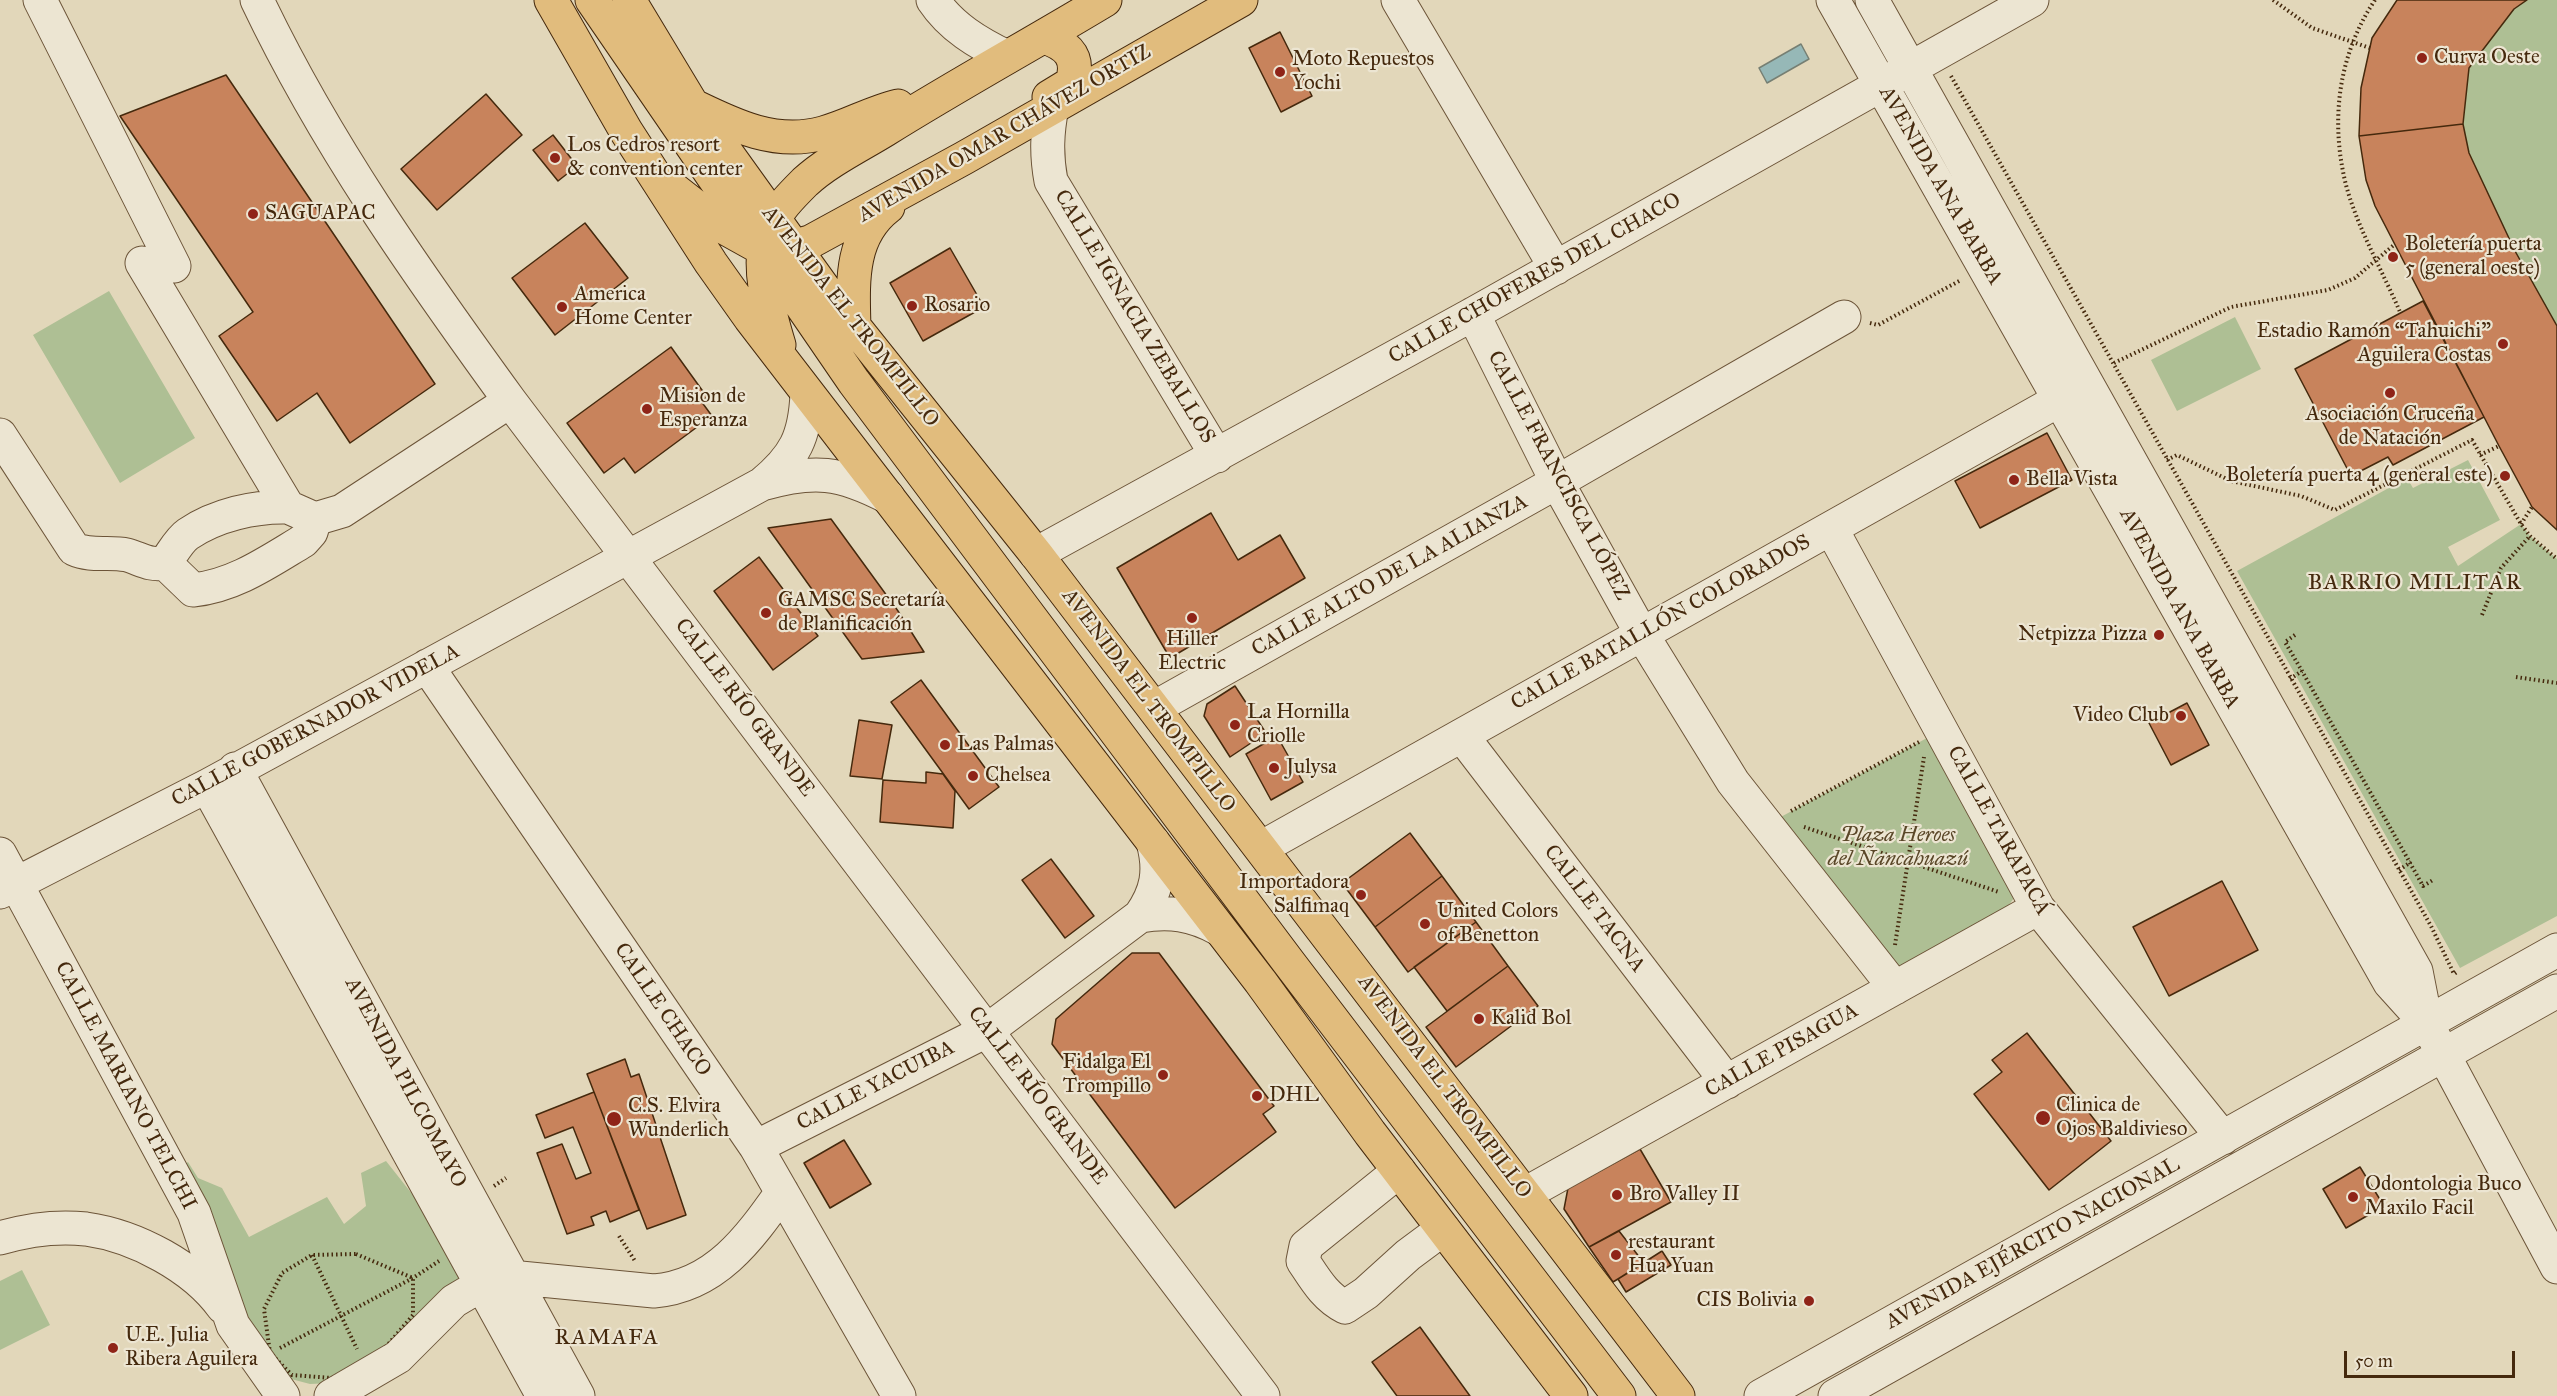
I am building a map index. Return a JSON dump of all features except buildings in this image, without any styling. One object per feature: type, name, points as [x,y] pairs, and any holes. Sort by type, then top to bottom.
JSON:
[{"type":"main road","points":[[551,0],[654,174],[711,263],[807,394],[1153,842],[1571,1396]]},
{"type":"main road","name":"AVENIDA EL TROMPILLO","points":[[592,0],[645,79],[951,444],[1678,1396]]},
{"type":"main road","name":"AVENIDA EL TROMPILLO","points":[[629,0],[777,239],[854,382],[1287,960],[1619,1396]]},
{"type":"main road","points":[[783,361],[767,305],[777,239],[806,181],[938,97],[1105,0]]},
{"type":"main road","points":[[1119,0],[1094,15],[1089,29],[1090,43],[1096,56],[1108,65],[1122,68]]},
{"type":"main road","name":"AVENIDA OMAR CHÁVEZ ORTIZ","points":[[777,239],[837,230],[1241,0]]},
{"type":"main road","points":[[979,150],[993,131],[1072,83],[1076,70],[1071,54],[1060,42],[1044,37]]},
{"type":"main road","points":[[645,79],[738,127],[779,137],[822,133],[891,107],[938,97]]},
{"type":"main road","points":[[654,174],[718,224],[777,239]]},
{"type":"main road","points":[[854,329],[853,281],[856,256],[866,231],[878,217],[915,185]]},
{"type":"main road","points":[[1202,773],[1287,960]]},
{"type":"street","points":[[0,435],[74,549],[86,555],[126,555],[153,565],[165,564],[193,590],[215,588],[234,581],[303,541],[311,532],[158,264],[40,0]]},
{"type":"street","name":"CALLE RÍO GRANDE","points":[[256,0],[352,171],[424,282],[510,401],[1263,1396]]},
{"type":"street","points":[[933,0],[956,26],[978,43],[1006,57]]},
{"type":"street","points":[[1398,0],[1556,268]]},
{"type":"street","name":"AVENIDA ANA BARBA","points":[[1833,0],[1986,266],[2079,411],[2219,652],[2390,983],[2427,1024],[2557,1267]]},
{"type":"street","name":"AVENIDA ANA BARBA","points":[[1872,0],[1911,68],[2079,411]]},
{"type":"street","name":"CALLE CHOFERES DEL CHACO","points":[[1036,554],[1556,268],[2032,0]]},
{"type":"street","name":"CALLE IGNACIA ZEBALLOS","points":[[1052,107],[1046,135],[1051,181],[1217,456]]},
{"type":"street","name":"CALLE FRANCISCA LÓPEZ","points":[[1473,314],[1557,482],[1641,633],[1733,782],[1772,822],[1895,988]]},
{"type":"street","name":"CALLE ALTO DE LA ALIANZA","points":[[1154,708],[1557,482],[1844,317]]},
{"type":"street","points":[[762,484],[783,467],[797,446],[806,420],[807,394]]},
{"type":"street","points":[[165,564],[187,534],[216,520],[262,506],[301,513],[342,511],[510,401]]},
{"type":"street","name":"CALLE BATALLÓN COLORADOS","points":[[1261,848],[1831,528],[2079,411]]},
{"type":"street","points":[[762,484],[794,475],[826,474],[858,482],[888,497]]},
{"type":"street","name":"CALLE GOBERNADOR VIDELA","points":[[8,888],[207,786],[630,558],[762,484]]},
{"type":"street","name":"CALLE TARAPACÁ","points":[[1831,528],[1934,734],[2038,908],[2223,1138]]},
{"type":"street","name":"CALLE CHACO","points":[[427,666],[756,1148],[899,1396]]},
{"type":"street","name":"CALLE TACNA","points":[[1462,736],[1727,1082]]},
{"type":"street","name":"AVENIDA PILCOMAYO","points":[[235,769],[496,1281],[543,1396]]},
{"type":"street","name":"AVENIDA PILCOMAYO","points":[[207,786],[496,1281],[578,1396]]},
{"type":"street","name":"CALLE YACUIBA","points":[[756,1148],[988,1030],[1140,916],[1155,889],[1157,858],[1153,842]]},
{"type":"street","name":"CALLE MARIANO TELCHI","points":[[0,854],[8,888],[194,1213],[233,1325]]},
{"type":"street","name":"CALLE PISAGUA","points":[[1525,1194],[2038,908]]},
{"type":"street","points":[[1140,916],[1173,913],[1205,921],[1219,929]]},
{"type":"street","name":"AVENIDA EJÉRCITO NACIONAL","points":[[1761,1396],[2557,950]]},
{"type":"street","name":"AVENIDA EJÉRCITO NACIONAL","points":[[1835,1396],[2557,991]]},
{"type":"street","points":[[1399,1171],[1306,1246],[1303,1261],[1322,1289],[1335,1302],[1345,1306],[1366,1293],[1408,1255],[1443,1229]]},
{"type":"street","points":[[331,1396],[398,1357],[454,1301],[496,1281],[654,1291],[677,1289],[698,1279],[734,1254],[760,1224],[782,1192]]},
{"type":"street","points":[[0,1238],[51,1229],[87,1229],[120,1238],[177,1265],[210,1290],[284,1396]]},
{"type":"street","points":[[233,1325],[241,1343],[254,1396]]},
{"type":"path","points":[[2273,0],[2312,28],[2370,48]]},
{"type":"path","points":[[2375,0],[2359,23],[2342,74],[2336,128],[2346,186],[2400,312]]},
{"type":"path","points":[[1948,71],[2399,870],[2454,974],[2464,969]]},
{"type":"path","points":[[2114,363],[2151,343],[2232,307],[2328,290],[2355,278],[2395,244]]},
{"type":"path","points":[[1844,317],[1878,325],[1986,266]]},
{"type":"path","points":[[2167,460],[2177,455],[2231,482],[2301,496],[2335,510],[2472,440],[2521,524],[2530,536],[2557,559]]},
{"type":"path","points":[[2480,455],[2499,446]]},
{"type":"path","points":[[2521,524],[2532,507]]},
{"type":"path","points":[[2482,615],[2501,568],[2530,536]]},
{"type":"path","points":[[2295,635],[2285,642],[2423,885],[2433,880]]},
{"type":"path","points":[[2290,679],[2302,671]]},
{"type":"path","points":[[2516,677],[2557,683]]},
{"type":"path","points":[[1772,822],[1934,734]]},
{"type":"path","points":[[1895,946],[1934,734]]},
{"type":"path","points":[[1772,822],[1910,861],[2038,908]]},
{"type":"path","points":[[2399,870],[2411,862]]},
{"type":"path","points":[[356,1254],[413,1278],[342,1316],[270,1353],[264,1309],[282,1272],[312,1255],[356,1254]]},
{"type":"path","points":[[312,1255],[370,1373]]},
{"type":"green space","name":"Estadio Ramón “Tahuichi” Aguilera Costas","points":[[2397,0],[2557,0],[2557,530],[2532,507],[2375,206],[2366,180],[2359,136]]},
{"type":"green space","points":[[109,291],[195,438],[120,483],[33,335]]},
{"type":"green space","points":[[2235,317],[2261,369],[2177,411],[2151,360]]},
{"type":"green space","points":[[2468,460],[2500,520],[2448,547],[2458,566],[2521,524],[2530,536],[2557,559],[2557,916],[2460,968],[2237,571],[2407,478],[2413,488]]},
{"type":"green space","name":"Plaza Heroes del Ñancahuazú","points":[[1927,738],[2014,898],[2003,913],[1902,967],[1891,968],[1777,819]]},
{"type":"green space","points":[[386,1161],[420,1204],[463,1281],[402,1341],[332,1383],[310,1384],[291,1379],[266,1359],[180,1168],[188,1162],[198,1178],[222,1188],[249,1237],[327,1197],[344,1224],[366,1206],[361,1173]]},
{"type":"green space","points":[[22,1270],[50,1325],[0,1350],[0,1281]]},
{"type":"water","points":[[1801,44],[1809,59],[1767,83],[1759,68]]},
{"type":"place","name":"Curva Oeste","points":[[2422,58]]},
{"type":"place","name":"Moto Repuestos Yochi","points":[[1280,72]]},
{"type":"place","name":"Los Cedros resort & convention center","points":[[555,158]]},
{"type":"place","name":"SAGUAPAC","points":[[253,214]]},
{"type":"place","name":"Boletería puerta 5 (general oeste)","points":[[2393,257]]},
{"type":"place","name":"Rosario","points":[[912,306]]},
{"type":"place","name":"America Home Center","points":[[562,307]]},
{"type":"place","name":"Estadio Ramón “Tahuichi” Aguilera Costas","points":[[2503,344]]},
{"type":"place","name":"Asociación Cruceña de Natación","points":[[2390,393]]},
{"type":"place","name":"Mision de Esperanza","points":[[647,409]]},
{"type":"place","name":"Boletería puerta 4 (general este)","points":[[2505,476]]},
{"type":"place","name":"Bella Vista","points":[[2014,480]]},
{"type":"place","name":"GAMSC Secretaría de Planificación","points":[[766,613]]},
{"type":"place","name":"Hiller Electric","points":[[1192,618]]},
{"type":"place","name":"Netpizza Pizza","points":[[2159,635]]},
{"type":"place","name":"Video Club","points":[[2181,716]]},
{"type":"place","name":"La Hornilla Criolle","points":[[1235,725]]},
{"type":"place","name":"Las Palmas","points":[[945,745]]},
{"type":"place","name":"Julysa","points":[[1274,768]]},
{"type":"place","name":"Chelsea","points":[[973,776]]},
{"type":"place","name":"Importadora Salfimaq","points":[[1361,895]]},
{"type":"place","name":"United Colors of Benetton","points":[[1425,924]]},
{"type":"place","name":"Kalid Bol","points":[[1479,1019]]},
{"type":"place","name":"Fidalga El Trompillo","points":[[1163,1075]]},
{"type":"place","name":"DHL","points":[[1257,1096]]},
{"type":"place","name":"Clinica de Ojos Baldivieso","points":[[2043,1118]]},
{"type":"place","name":"C.S. Elvira Wunderlich","points":[[614,1119]]},
{"type":"place","name":"Bro Valley II","points":[[1617,1195]]},
{"type":"place","name":"Odontologia Buco Maxilo Facil","points":[[2353,1197]]},
{"type":"place","name":"restaurant Hua Yuan","points":[[1616,1255]]},
{"type":"place","name":"CIS Bolivia","points":[[1809,1301]]},
{"type":"place","name":"U.E. Julia Ribera Aguilera","points":[[113,1348]]},
{"type":"district","name":"BARRIO MILITAR","points":[[2415,584]]},
{"type":"district","name":"RAMAFA","points":[[607,1339]]}]
